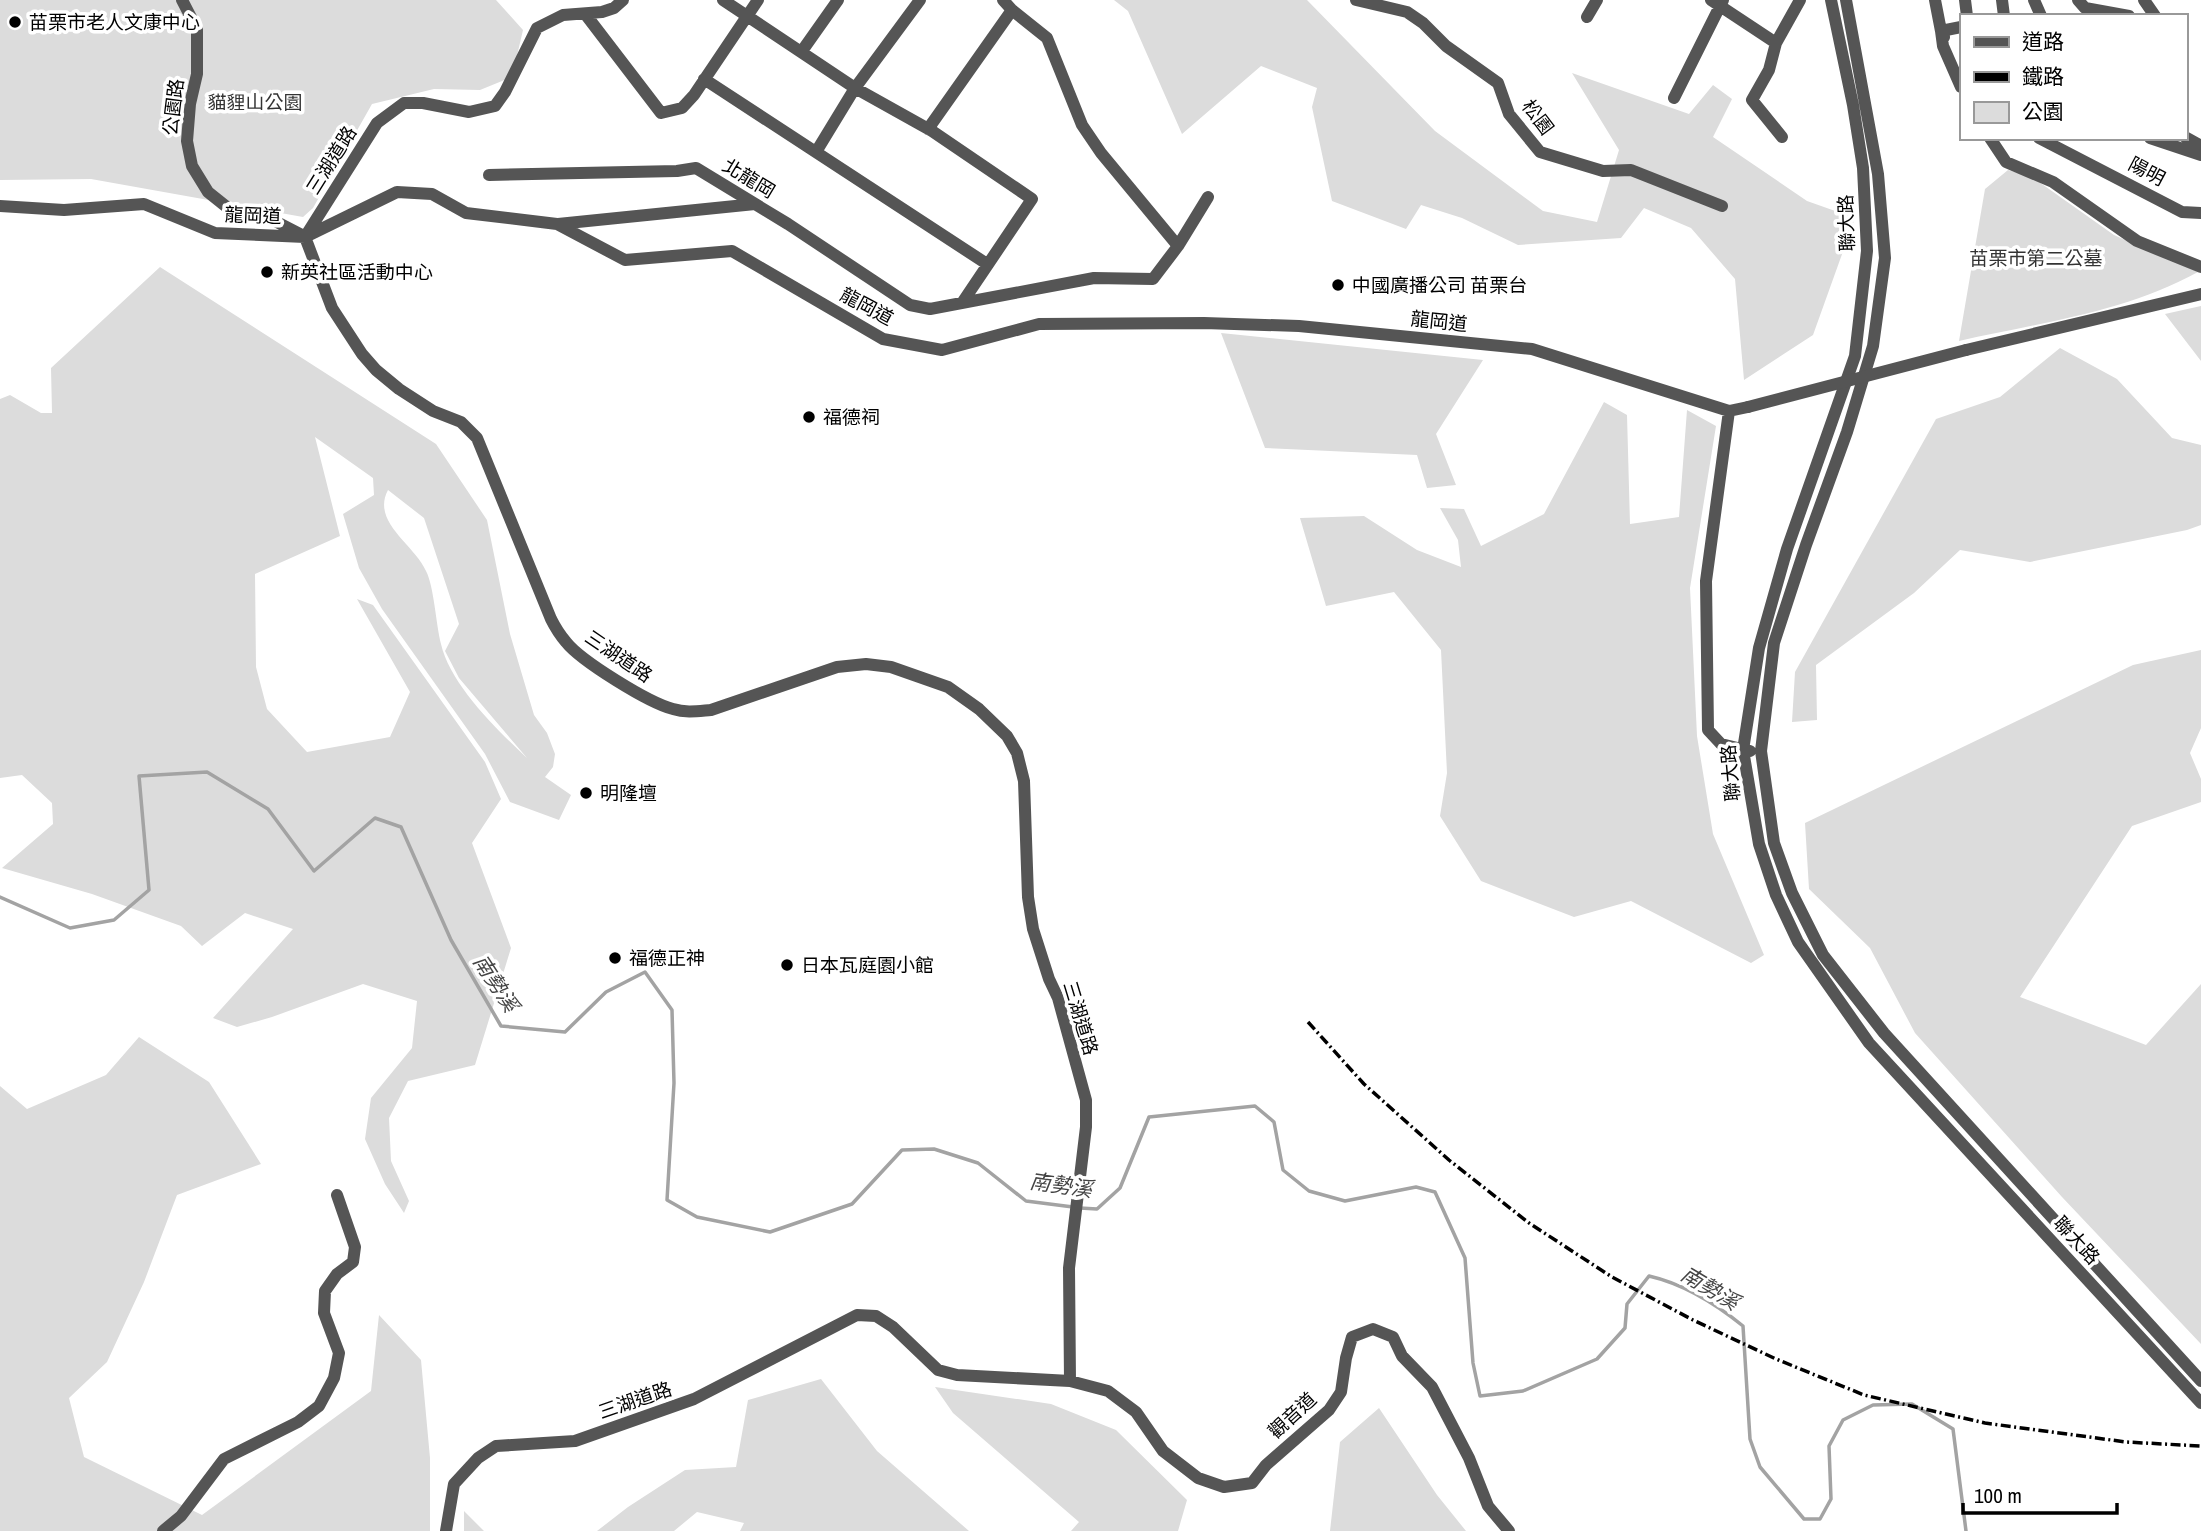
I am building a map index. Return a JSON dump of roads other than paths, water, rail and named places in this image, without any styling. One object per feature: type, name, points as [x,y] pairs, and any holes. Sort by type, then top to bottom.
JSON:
[{"type":"street","name":"公園路","points":[[182,0],[197,29],[197,74],[190,104],[187,141],[192,166],[208,192],[233,212],[271,219],[305,237]]},
{"type":"street","name":"三湖道路","points":[[446,1531],[454,1484],[478,1458],[496,1446],[575,1441],[694,1399],[857,1315],[876,1316],[893,1326],[938,1370],[957,1376],[1070,1381],[1069,1268],[1086,1127],[1086,1100],[1058,998],[1049,979],[1036,934],[1028,897],[1024,781],[1017,752],[1007,736],[979,709],[948,687],[891,667],[866,664],[819,671],[711,710],[692,712],[672,709],[652,701],[584,659],[566,643],[551,619],[477,438],[461,422],[433,411],[400,389],[376,370],[362,354],[332,308],[305,237],[377,123],[404,103],[423,103],[469,112],[495,106],[505,92],[537,28],[563,15],[586,15],[614,8],[623,0]]},
{"type":"street","points":[[723,0],[855,88],[928,129],[1032,199],[962,303]]},
{"type":"street","points":[[586,15],[661,113],[682,108],[758,0]]},
{"type":"street","points":[[802,51],[838,0]]},
{"type":"street","points":[[816,152],[855,88],[920,0]]},
{"type":"street","points":[[1003,0],[1047,38],[1082,125],[1101,153],[1178,246]]},
{"type":"street","name":"松園","points":[[1356,0],[1407,12],[1423,23],[1446,46],[1499,83],[1509,114],[1540,152],[1603,171],[1631,170],[1722,206]]},
{"type":"street","points":[[1587,17],[1597,0]]},
{"type":"street","points":[[1782,137],[1752,100],[1769,70],[1776,43],[1800,0]]},
{"type":"street","name":"聯大路","points":[[1831,0],[1878,174],[1885,258],[1873,346],[1847,432],[1774,643],[1761,751],[1774,843],[1791,893],[1823,955],[1884,1033],[2198,1378]]},
{"type":"street","name":"聯大路","points":[[1846,0],[1859,104],[1867,251],[1855,356],[1787,549],[1759,648],[1743,750],[1759,844],[1776,895],[1798,942],[1870,1043],[2201,1403]]},
{"type":"street","points":[[1935,0],[1943,46],[1960,85]]},
{"type":"street","points":[[2078,0],[2085,8],[2118,14]]},
{"type":"street","points":[[1674,98],[1718,2],[1776,43]]},
{"type":"street","points":[[928,129],[1012,10]]},
{"type":"street","points":[[1941,31],[1960,27]]},
{"type":"street","points":[[1941,31],[1960,66]]},
{"type":"street","points":[[704,79],[987,264]]},
{"type":"street","points":[[1991,140],[2006,162],[2053,182],[2137,242],[2201,267]]},
{"type":"street","name":"陽明","points":[[2043,140],[2182,212],[2201,213]]},
{"type":"street","name":"陽明","points":[[2156,140],[2201,155]]},
{"type":"street","name":"北龍岡","points":[[489,175],[677,171],[696,168],[910,305],[930,309],[1094,278],[1153,279],[1178,246],[1208,197]]},
{"type":"street","name":"龍岡道","points":[[0,206],[64,210],[144,204],[215,233],[305,237],[397,192],[432,194],[466,213],[558,224],[625,260],[732,251],[883,339],[942,350],[1039,324],[1204,323],[1299,326],[1532,349],[1729,411],[2201,294]]},
{"type":"street","points":[[558,224],[755,204]]},
{"type":"street","points":[[1729,411],[1706,581],[1708,730],[1721,744],[1743,750],[1761,751]]},
{"type":"street","points":[[1870,1043],[1884,1033]]},
{"type":"street","points":[[163,1531],[181,1516],[224,1459],[298,1422],[319,1406],[334,1378],[339,1353],[324,1313],[325,1291],[337,1274],[353,1262],[355,1247],[337,1195]]},
{"type":"street","name":"觀音道","points":[[1070,1381],[1108,1391],[1136,1412],[1163,1451],[1198,1478],[1224,1487],[1252,1483],[1266,1465],[1329,1410],[1341,1392],[1352,1337],[1373,1329],[1393,1337],[1402,1356],[1432,1387],[1469,1458],[1488,1506],[1509,1531]]},
{"type":"waterway","name":"南勢溪","points":[[0,897],[70,928],[114,920],[149,890],[139,776],[207,772],[268,809],[314,871],[375,818],[401,827],[451,940],[501,1026],[565,1032],[606,992],[645,972],[672,1010],[674,1083],[667,1200],[697,1217],[770,1232],[852,1204],[902,1150],[934,1149],[978,1163],[1026,1201],[1073,1207]]},
{"type":"waterway","name":"南勢溪","points":[[1080,1208],[1097,1209],[1120,1188],[1149,1117],[1255,1106],[1274,1122],[1283,1170],[1309,1191],[1345,1201],[1416,1187],[1435,1192],[1465,1258],[1473,1363],[1480,1396],[1523,1391],[1597,1359],[1625,1328],[1627,1304],[1649,1276],[1675,1284],[1699,1296],[1743,1326],[1750,1439],[1760,1467],[1804,1519],[1820,1519],[1831,1499],[1829,1446],[1843,1420],[1873,1405],[1912,1404],[1953,1429],[1966,1531]]},
{"type":"railway","points":[[1308,1022],[1364,1084],[1449,1160],[1529,1223],[1612,1277],[1693,1320],[1776,1359],[1864,1395],[1985,1423],[2126,1442],[2201,1446]]},
{"type":"place","name":"苗栗市老人文康中心","points":[[15,22]]},
{"type":"place","name":"新英社區活動中心","points":[[267,272]]},
{"type":"place","name":"中國廣播公司 苗栗台","points":[[1338,285]]},
{"type":"place","name":"福德祠","points":[[809,417]]},
{"type":"place","name":"明隆壇","points":[[586,793]]},
{"type":"place","name":"福德正神","points":[[615,958]]},
{"type":"place","name":"日本瓦庭園小館","points":[[787,965]]},
{"type":"park label","name":"貓貍山公園","points":[[255,102]]},
{"type":"park label","name":"苗栗市第二公墓","points":[[2036,258]]}]
